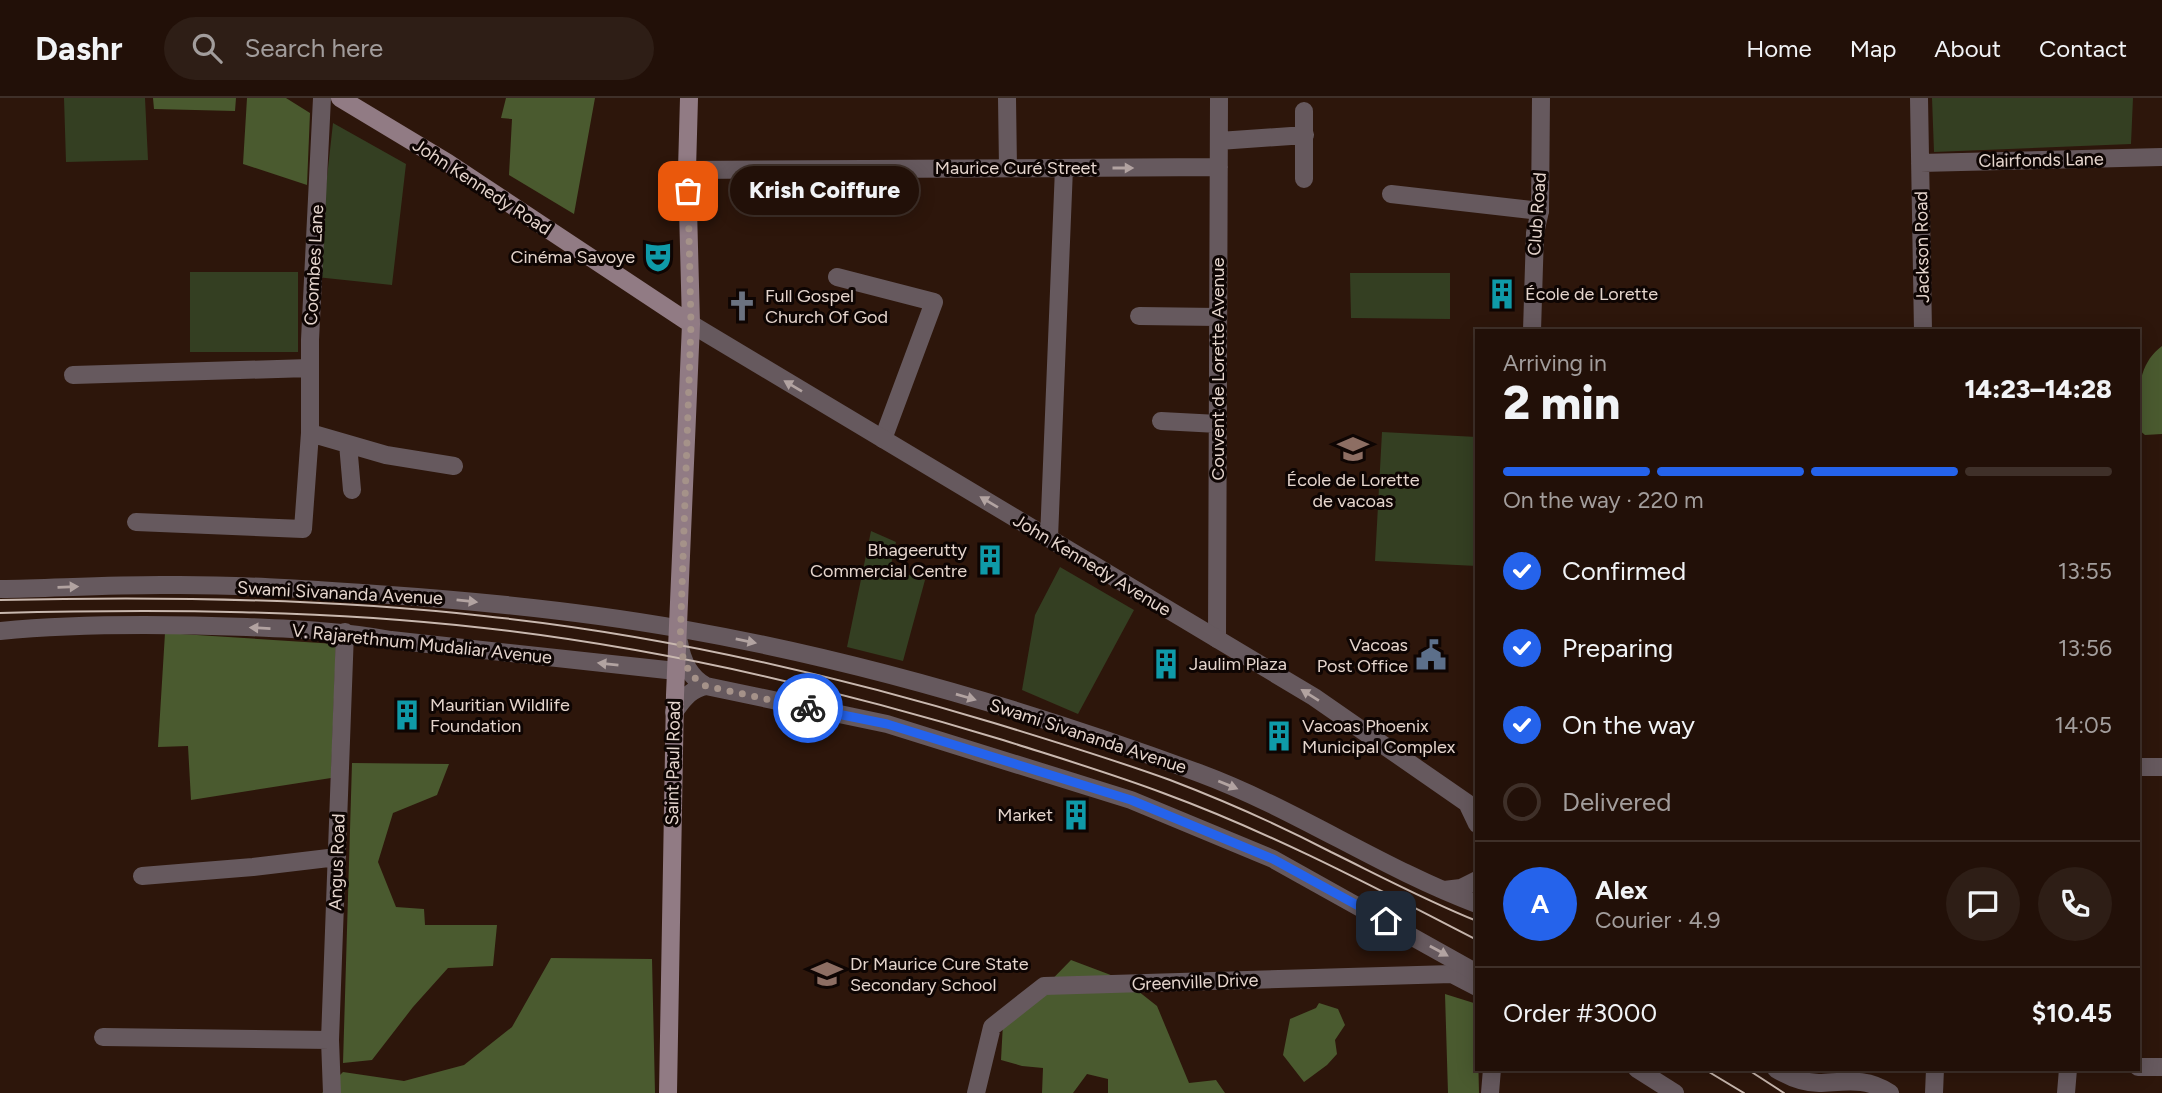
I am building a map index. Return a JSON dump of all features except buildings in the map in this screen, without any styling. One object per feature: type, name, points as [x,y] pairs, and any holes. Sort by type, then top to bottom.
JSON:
[{"type":"main road","name":"John Kennedy Road","points":[[340,98],[448,163],[691,324]]},
{"type":"main road","name":"Saint Paul Road","points":[[668,1093],[674,712],[691,324],[687,170],[689,98]]},
{"type":"street","name":"Coombes Lane","points":[[136,522],[303,529],[310,433],[309,368],[322,98]]},
{"type":"street","points":[[1007,98],[1008,168]]},
{"type":"street","name":"Couvent de Lorette Avenue","points":[[1217,639],[1219,98]]},
{"type":"street","name":"Club Road","points":[[1532,329],[1535,233],[1540,211],[1541,98]]},
{"type":"street","name":"Jackson Road","points":[[1919,98],[1923,329]]},
{"type":"street","points":[[1304,111],[1304,179]]},
{"type":"street","points":[[1219,141],[1304,135]]},
{"type":"street","name":"Clairfonds Lane","points":[[1920,163],[2162,157]]},
{"type":"street","name":"Maurice Curé Street","points":[[687,170],[1219,167]]},
{"type":"street","points":[[1049,538],[1064,168]]},
{"type":"street","points":[[1391,194],[1540,211]]},
{"type":"street","points":[[836,277],[934,302],[883,439]]},
{"type":"street","points":[[1139,316],[1218,317]]},
{"type":"street","name":"John Kennedy Avenue","points":[[691,324],[1314,697],[1472,803]]},
{"type":"street","points":[[73,374],[309,368]]},
{"type":"street","points":[[1161,421],[1218,424]]},
{"type":"street","points":[[310,433],[386,455],[454,466]]},
{"type":"street","points":[[348,444],[352,490]]},
{"type":"street","name":"Swami Sivananda Avenue","points":[[0,589],[163,584],[315,589],[457,599],[679,628],[846,663],[997,705],[1199,773],[1265,800],[1441,890],[1475,903]]},
{"type":"street","name":"V. Rajarethnum Mudaliar Avenue","points":[[0,631],[38,627],[173,624],[345,632],[391,640],[676,671]]},
{"type":"street","points":[[679,628],[680,646],[688,671],[696,681],[706,686],[887,724],[1131,800],[1273,859],[1475,971]]},
{"type":"street","name":"Angus Road","points":[[332,1093],[330,1040],[345,632]]},
{"type":"street","points":[[674,712],[687,694],[706,686]]},
{"type":"street","points":[[2140,767],[2162,767]]},
{"type":"street","points":[[142,876],[338,857]]},
{"type":"street","points":[[1441,890],[1461,888],[1475,881]]},
{"type":"street","name":"Greenville Drive","points":[[976,1093],[992,1027],[1044,986],[1451,974],[1475,986]]},
{"type":"street","points":[[103,1037],[330,1040]]},
{"type":"street","points":[[2140,1066],[2162,1067]]},
{"type":"street","points":[[1490,1093],[1492,1071]]},
{"type":"street","points":[[1640,1071],[1675,1093]]},
{"type":"street","points":[[1781,1071],[1804,1081],[1818,1083],[1851,1080],[1869,1082],[1890,1093]]},
{"type":"street","points":[[1934,1093],[1935,1071]]},
{"type":"street","points":[[2066,1093],[2068,1071]]},
{"type":"green space","points":[[64,98],[145,98],[148,160],[66,162]]},
{"type":"green space","points":[[153,98],[236,98],[235,111],[154,109]]},
{"type":"green space","points":[[247,98],[286,98],[310,113],[307,185],[243,164]]},
{"type":"green space","points":[[506,98],[595,98],[574,214],[509,175],[512,119],[501,118]]},
{"type":"green space","points":[[1932,98],[2133,98],[2131,144],[1934,152]]},
{"type":"green space","points":[[333,123],[406,164],[392,285],[316,277]]},
{"type":"green space","points":[[190,272],[298,272],[298,352],[190,352]]},
{"type":"green space","points":[[1350,273],[1450,273],[1450,319],[1351,318]]},
{"type":"green space","points":[[2162,346],[2162,434],[2145,435],[2140,431],[2140,384],[2153,354]]},
{"type":"green space","points":[[1382,432],[1475,437],[1475,566],[1375,561]]},
{"type":"green space","points":[[871,531],[896,542],[890,569],[925,580],[903,661],[847,647]]},
{"type":"green space","points":[[1060,567],[1134,610],[1078,714],[1022,690],[1035,615]]},
{"type":"green space","points":[[165,633],[336,644],[331,778],[191,800],[188,746],[158,747]]},
{"type":"green space","points":[[352,763],[449,764],[437,795],[393,813],[378,862],[396,907],[424,909],[425,925],[497,925],[493,966],[448,968],[413,1007],[372,1060],[343,1063]]},
{"type":"green space","points":[[551,958],[652,959],[655,1093],[322,1093],[343,1072],[404,1081],[464,1065],[512,1027]]},
{"type":"green space","points":[[1071,960],[1124,980],[1157,1006],[1189,1083],[1216,1080],[1225,1093],[1108,1093],[1108,1079],[1087,1074],[1073,1093],[1042,1093],[1043,1068],[1001,1060],[1003,1023],[1030,1002]]},
{"type":"green space","points":[[1445,994],[1475,1003],[1475,1071],[1479,1071],[1479,1093],[1448,1093]]},
{"type":"green space","points":[[1319,1003],[1338,1009],[1345,1025],[1335,1040],[1337,1054],[1304,1082],[1283,1055],[1290,1019],[1316,1008]]},
{"type":"tram line","points":[[0,600],[121,598],[363,605],[549,624],[613,633],[742,658],[932,705],[1060,743],[1170,780],[1272,823],[1475,920]]},
{"type":"tram line","points":[[0,613],[242,612],[424,622],[550,636],[746,672],[939,721],[1143,786],[1244,825],[1475,939]]},
{"type":"tram line","points":[[1707,1071],[1744,1093]]},
{"type":"tram line","points":[[1750,1071],[1784,1093]]},
{"type":"way so far","points":[[688,191],[691,324],[680,646],[688,671],[696,681],[706,686],[808,708]]},
{"type":"place","name":"Krish Coiffure","points":[[688,191]]},
{"type":"place","name":"Cinéma Savoye","points":[[658,257]]},
{"type":"place","name":"École de Lorette","points":[[1502,294]]},
{"type":"place","name":"Full Gospel Church Of God","points":[[742,306]]},
{"type":"place","name":"École de Lorette de vacoas","points":[[1353,449]]},
{"type":"place","name":"Bhageerutty Commercial Centre","points":[[990,560]]},
{"type":"place","name":"Vacoas Post Office","points":[[1431,655]]},
{"type":"place","name":"Jaulim Plaza","points":[[1166,664]]},
{"type":"place","name":"Mauritian Wildlife Foundation","points":[[407,715]]},
{"type":"place","name":"Vacoas Phoenix Municipal Complex","points":[[1279,736]]},
{"type":"place","name":"Market","points":[[1076,815]]},
{"type":"place","name":"Dr Maurice Cure State Secondary School","points":[[827,974]]},
{"type":"route","points":[[808,708],[887,724],[1131,800],[1273,859],[1386,921]]}]
